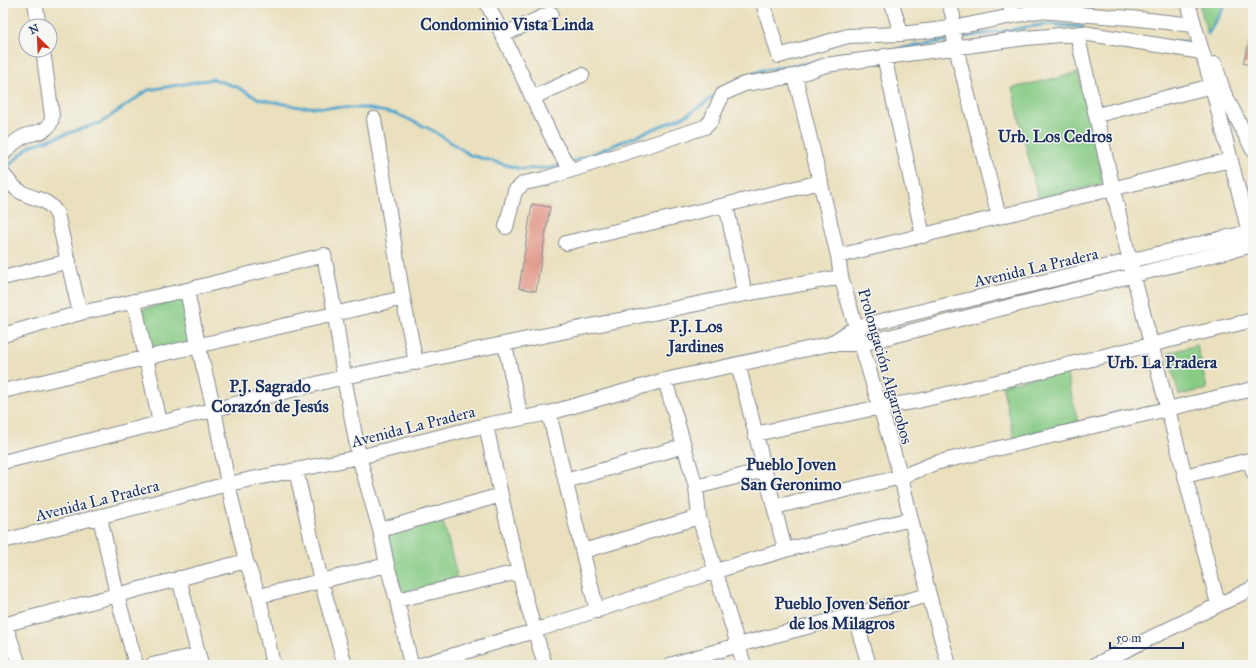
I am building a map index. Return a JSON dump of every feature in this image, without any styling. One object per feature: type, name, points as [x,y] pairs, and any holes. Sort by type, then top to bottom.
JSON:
[{"type":"street","points":[[35,3],[38,18]]},
{"type":"street","points":[[487,3],[532,98],[556,146],[568,166]]},
{"type":"street","points":[[892,3],[901,34]]},
{"type":"street","points":[[949,3],[953,16],[954,37],[999,217]]},
{"type":"street","points":[[1188,3],[1212,86],[1230,160],[1252,239]]},
{"type":"street","points":[[1196,3],[1224,93],[1253,150]]},
{"type":"street","points":[[766,4],[779,56],[848,36],[901,34],[954,37],[1026,38],[1083,33],[1202,52]]},
{"type":"street","points":[[506,227],[515,191],[524,183],[544,179],[568,166],[705,127],[711,121],[723,94],[744,84],[795,76],[826,65],[884,56],[954,37],[1011,9],[1038,11],[1072,8],[1194,25]]},
{"type":"street","points":[[503,35],[551,13]]},
{"type":"street","points":[[1077,34],[1133,276],[1218,604]]},
{"type":"street","points":[[884,56],[923,236]]},
{"type":"street","points":[[3,154],[20,139],[46,128],[52,121],[44,58]]},
{"type":"street","points":[[532,98],[582,75]]},
{"type":"street","name":"Prolongación Algarrobos","points":[[795,76],[838,256],[841,277],[901,477],[929,595],[949,665]]},
{"type":"street","points":[[1097,116],[1212,86]]},
{"type":"street","points":[[374,119],[403,298],[416,362]]},
{"type":"street","points":[[838,256],[1230,160]]},
{"type":"street","points":[[3,174],[17,189],[26,194],[44,200],[58,214],[80,314]]},
{"type":"street","points":[[566,243],[820,182]]},
{"type":"street","points":[[726,205],[745,294]]},
{"type":"street","name":"Avenida La Pradera","points":[[830,344],[856,327],[1130,262],[1252,239]]},
{"type":"street","name":"Avenida La Pradera","points":[[3,541],[228,484],[359,457],[486,425],[549,413],[665,380],[830,344],[861,344],[1133,276],[1252,239]]},
{"type":"street","points":[[3,335],[80,314],[187,290],[324,255],[359,457],[380,530],[411,665]]},
{"type":"street","points":[[3,278],[69,261]]},
{"type":"street","points":[[3,462],[344,377],[505,345],[745,294],[841,277]]},
{"type":"street","points":[[187,290],[198,345],[214,409],[228,484],[246,561],[258,596],[273,665]]},
{"type":"street","points":[[3,391],[403,298]]},
{"type":"street","points":[[134,301],[160,423]]},
{"type":"street","points":[[755,434],[880,407],[918,401],[1253,320]]},
{"type":"street","points":[[505,345],[521,418]]},
{"type":"street","points":[[738,364],[785,550]]},
{"type":"street","points":[[665,380],[696,488],[700,517],[744,665]]},
{"type":"street","points":[[774,507],[901,477],[935,463],[1253,389]]},
{"type":"street","points":[[549,413],[597,611]]},
{"type":"street","points":[[486,425],[518,572],[545,665]]},
{"type":"street","points":[[566,481],[684,446]]},
{"type":"street","points":[[1185,476],[1252,464]]},
{"type":"street","points":[[296,470],[321,581],[344,665]]},
{"type":"street","points":[[696,488],[764,470]]},
{"type":"street","points":[[380,530],[501,495]]},
{"type":"street","points":[[100,517],[117,595],[136,665]]},
{"type":"street","points":[[583,551],[700,517]]},
{"type":"street","points":[[421,665],[534,631],[716,571],[785,550],[911,519]]},
{"type":"street","points":[[15,665],[17,659],[4,625],[246,561]]},
{"type":"street","points":[[258,596],[387,565]]},
{"type":"street","points":[[397,600],[518,572]]},
{"type":"street","points":[[152,665],[200,660],[179,578]]},
{"type":"street","points":[[1095,665],[1253,588]]},
{"type":"street","points":[[670,665],[738,645],[929,595]]},
{"type":"street","points":[[854,615],[869,665]]},
{"type":"green space","points":[[1199,3],[1224,3],[1207,33]]},
{"type":"green space","points":[[1078,73],[1104,184],[1038,198],[1012,88]]},
{"type":"green space","points":[[182,299],[194,344],[151,354],[141,310]]},
{"type":"green space","points":[[1197,345],[1207,389],[1179,395],[1168,353]]},
{"type":"green space","points":[[1066,370],[1079,427],[1015,442],[1002,385]]},
{"type":"green space","points":[[439,521],[444,524],[457,575],[454,579],[404,592],[401,589],[387,537],[390,532]]},
{"type":"building","points":[[1251,36],[1253,37],[1253,66],[1243,63]]},
{"type":"building","points":[[532,204],[550,207],[536,291],[519,288]]},
{"type":"waterway","points":[[1208,34],[1227,3]]},
{"type":"waterway","points":[[958,38],[1048,24],[1083,27]]},
{"type":"waterway","points":[[896,49],[950,40]]},
{"type":"waterway","points":[[1177,41],[1195,42]]},
{"type":"waterway","points":[[745,77],[763,70],[816,62]]},
{"type":"waterway","points":[[4,170],[30,146],[102,122],[148,90],[213,79],[237,87],[259,99],[300,107],[365,108],[397,114],[432,130],[470,155],[521,169],[551,168],[563,165]]},
{"type":"waterway","points":[[570,163],[685,116],[717,94]]},
{"type":"district","name":"Condominio Vista Linda","points":[[507,24]]},
{"type":"district","name":"Urb. Los Cedros","points":[[1055,136]]},
{"type":"district","name":"P.J. Los Jardines","points":[[696,336]]},
{"type":"district","name":"Urb. La Pradera","points":[[1162,362]]},
{"type":"district","name":"P.J. Sagrado Corazón de Jesús","points":[[270,396]]},
{"type":"district","name":"Pueblo Joven San Geronimo","points":[[791,474]]},
{"type":"district","name":"Pueblo Joven Señor de los Milagros","points":[[842,613]]}]
